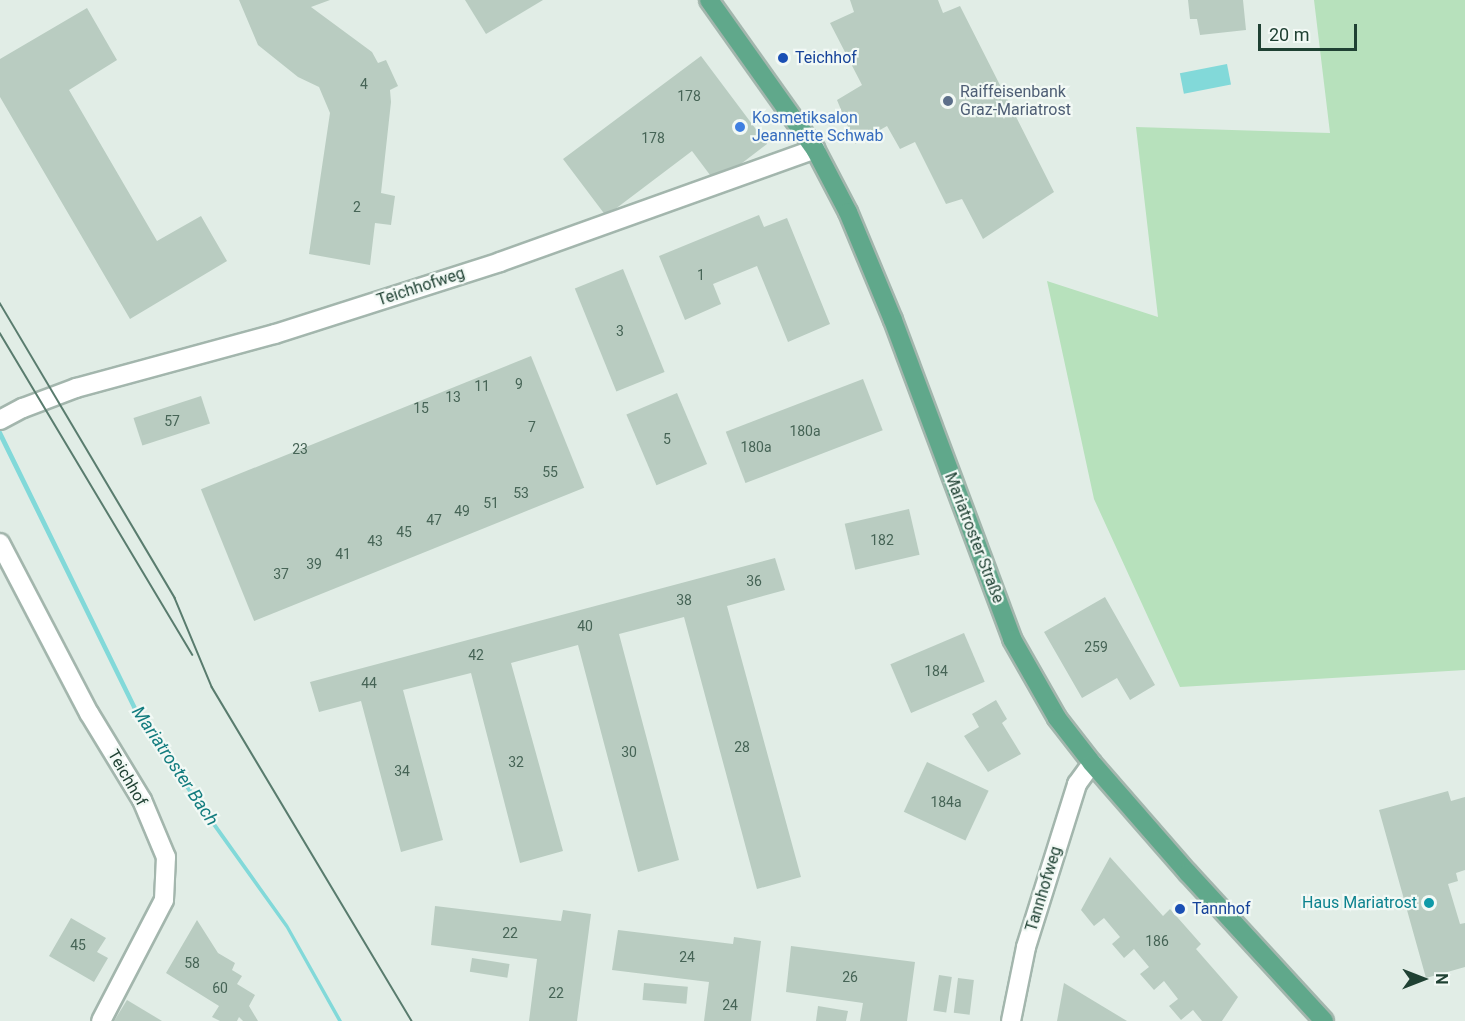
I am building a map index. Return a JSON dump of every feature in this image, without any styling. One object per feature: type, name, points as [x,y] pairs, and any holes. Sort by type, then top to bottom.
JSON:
[{"type":"main road","name":"Mariatroster Straße","points":[[709,0],[814,149],[848,212],[893,320],[1012,639],[1057,718],[1092,764],[1324,1021]]},
{"type":"street","name":"Teichhofweg","points":[[11,415],[76,388],[275,334],[500,262],[814,149]]},
{"type":"street","name":"Teichhof","points":[[0,543],[89,713],[142,800],[166,856],[164,900],[100,1021]]},
{"type":"street","name":"Tannhofweg","points":[[1011,1021],[1026,947],[1073,795],[1077,784],[1092,764]]},
{"type":"green space","points":[[1314,0],[1465,0],[1465,670],[1180,687],[1094,499],[1047,281],[1158,317],[1136,127],[1330,133]]},
{"type":"water","points":[[1227,64],[1231,85],[1184,94],[1180,73]]},
{"type":"water","name":"Mariatroster Bach","points":[[0,428],[145,724],[288,925],[342,1021],[338,1021],[286,928],[141,726],[0,439]]},
{"type":"building","points":[[239,0],[330,0],[311,7],[372,52],[378,63],[386,60],[398,86],[390,90],[391,102],[381,193],[395,196],[391,225],[375,223],[370,265],[309,254],[330,113],[319,87],[298,77],[258,45]]},
{"type":"building","points":[[465,0],[543,0],[486,34]]},
{"type":"building","points":[[850,0],[938,0],[943,13],[960,6],[1054,192],[983,239],[962,199],[946,204],[915,142],[900,149],[887,126],[855,144],[837,100],[862,85],[830,23],[854,12]]},
{"type":"building","points":[[1188,0],[1243,0],[1246,30],[1200,35],[1197,19],[1190,19]]},
{"type":"building","points":[[87,8],[117,60],[69,90],[157,241],[201,216],[227,261],[130,319],[0,97],[0,59]]},
{"type":"building","points":[[701,56],[767,144],[716,183],[692,151],[606,216],[563,159]]},
{"type":"building","points":[[759,215],[764,227],[787,218],[830,324],[788,342],[757,266],[713,284],[721,304],[685,320],[659,256]]},
{"type":"building","points":[[623,269],[665,372],[616,391],[575,288]]},
{"type":"building","points":[[531,356],[584,488],[254,621],[201,489]]},
{"type":"building","points":[[863,379],[883,430],[745,483],[726,432]]},
{"type":"building","points":[[677,393],[707,464],[656,485],[626,414]]},
{"type":"building","points":[[201,396],[210,424],[142,446],[133,418]]},
{"type":"building","points":[[909,509],[920,555],[855,570],[845,524]]},
{"type":"building","points":[[775,558],[785,590],[727,606],[801,877],[757,889],[684,617],[619,634],[679,860],[638,872],[578,645],[511,663],[563,851],[520,863],[471,673],[403,690],[443,840],[401,852],[361,701],[319,712],[310,682]]},
{"type":"building","points":[[1105,597],[1155,685],[1130,700],[1117,678],[1082,698],[1044,632]]},
{"type":"building","points":[[964,633],[985,682],[911,713],[890,664]]},
{"type":"building","points":[[996,700],[1007,719],[1002,723],[1021,754],[988,772],[964,736],[979,727],[972,714]]},
{"type":"building","points":[[927,762],[989,791],[965,841],[904,812]]},
{"type":"building","name":"Haus Mariatrost","points":[[1448,791],[1451,801],[1465,797],[1465,870],[1456,873],[1458,881],[1448,884],[1460,924],[1465,923],[1465,967],[1426,978],[1379,810]]},
{"type":"building","points":[[1110,857],[1163,916],[1170,909],[1201,944],[1196,949],[1238,997],[1222,1021],[1202,1021],[1193,1010],[1181,1020],[1169,1006],[1178,999],[1164,981],[1154,990],[1140,974],[1149,967],[1134,949],[1124,958],[1112,944],[1120,937],[1104,918],[1094,926],[1081,910]]},
{"type":"building","points":[[435,906],[561,921],[563,910],[591,914],[577,1021],[529,1021],[537,959],[431,945]]},
{"type":"building","points":[[71,918],[106,938],[97,952],[108,958],[94,982],[49,956]]},
{"type":"building","points":[[197,920],[218,953],[235,963],[232,970],[242,976],[237,984],[255,995],[249,1006],[258,1021],[243,1021],[239,1017],[237,1021],[220,1021],[212,1017],[219,1006],[166,973]]},
{"type":"building","points":[[618,930],[733,944],[734,937],[761,941],[751,1021],[704,1021],[709,982],[612,970]]},
{"type":"building","points":[[791,946],[915,962],[907,1021],[860,1021],[863,1003],[786,992]]},
{"type":"building","points":[[472,958],[510,964],[507,978],[470,972]]},
{"type":"building","points":[[939,975],[952,977],[946,1013],[933,1011]]},
{"type":"building","points":[[958,978],[974,980],[970,1015],[954,1013]]},
{"type":"building","points":[[644,983],[688,987],[686,1004],[643,1000]]},
{"type":"building","points":[[1064,983],[1127,1021],[1057,1021]]},
{"type":"building","points":[[127,1000],[162,1021],[114,1021]]},
{"type":"building","points":[[818,1006],[848,1011],[846,1021],[816,1021]]},
{"type":"tram line","points":[[0,303],[175,598],[212,687],[412,1021]]},
{"type":"tram line","points":[[0,333],[193,655]]},
{"type":"place","name":"Teichhof","points":[[783,58]]},
{"type":"place","name":"Raiffeisenbank Graz-Mariatrost","points":[[948,101]]},
{"type":"place","name":"Kosmetiksalon Jeannette Schwab","points":[[740,127]]},
{"type":"place","name":"Haus Mariatrost","points":[[1429,903]]},
{"type":"place","name":"Tannhof","points":[[1180,909]]}]
